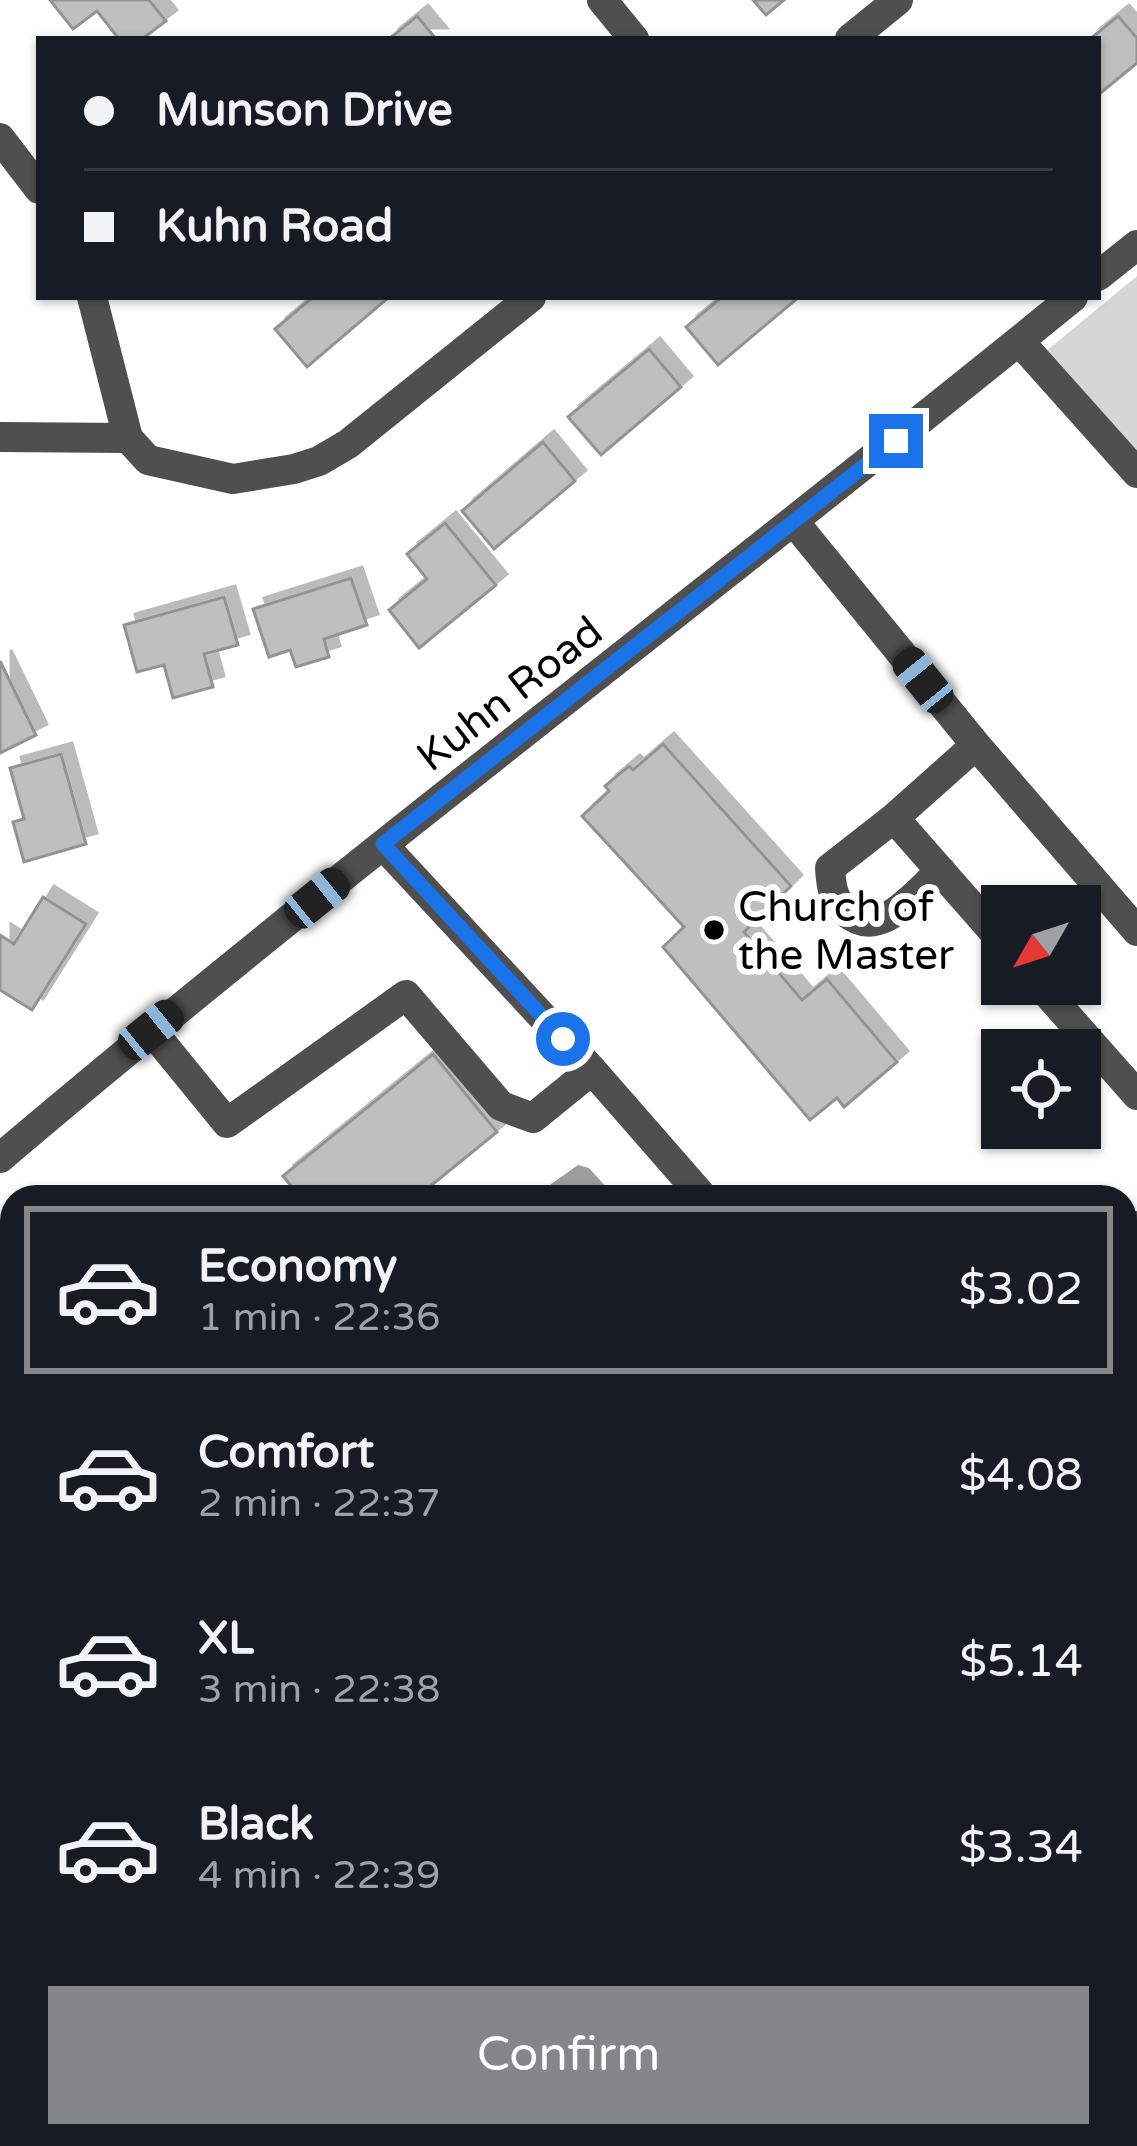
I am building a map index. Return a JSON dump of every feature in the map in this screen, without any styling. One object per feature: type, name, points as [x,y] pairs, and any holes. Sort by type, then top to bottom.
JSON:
[{"type":"street","points":[[602,0],[632,36]]},
{"type":"street","points":[[854,36],[898,0]]},
{"type":"street","points":[[0,138],[36,185]]},
{"type":"street","points":[[1101,274],[1137,244]]},
{"type":"street","points":[[93,300],[128,438],[148,460],[232,478],[319,461],[349,444],[527,300]]},
{"type":"street","name":"Kuhn Road","points":[[0,1158],[151,1030],[795,524],[1069,300]]},
{"type":"street","points":[[1018,341],[1137,473]]},
{"type":"street","points":[[0,437],[128,438]]},
{"type":"street","points":[[795,524],[976,745],[1137,931]]},
{"type":"street","points":[[940,872],[875,923],[858,920],[842,909],[831,889],[830,868],[976,745]]},
{"type":"street","points":[[894,818],[981,918]]},
{"type":"street","points":[[383,844],[693,1185]]},
{"type":"street","points":[[151,1030],[227,1123],[406,995],[501,1106],[518,1115],[533,1118],[592,1070]]},
{"type":"street","points":[[1058,1005],[1137,1095]]},
{"type":"shaded area","points":[[1137,276],[1137,458],[1044,353]]},
{"type":"shaded area","points":[[578,1165],[589,1168],[604,1185],[550,1185]]},
{"type":"building","points":[[50,0],[149,0],[166,21],[146,36],[117,36],[97,11],[73,29]]},
{"type":"building","points":[[753,0],[784,0],[766,15]]},
{"type":"building","points":[[417,16],[434,36],[393,36]]},
{"type":"building","points":[[1118,16],[1137,38],[1137,63],[1101,93],[1101,36],[1094,36]]},
{"type":"building","points":[[309,300],[386,300],[307,367],[275,329]]},
{"type":"building","points":[[718,300],[795,300],[718,365],[686,327]]},
{"type":"building","points":[[649,349],[681,387],[601,455],[568,417]]},
{"type":"building","points":[[543,442],[575,481],[494,549],[462,511]]},
{"type":"building","points":[[445,523],[496,585],[419,648],[389,610],[427,579],[407,554]]},
{"type":"building","points":[[351,578],[367,625],[324,639],[329,657],[296,667],[290,650],[269,657],[253,609]]},
{"type":"building","points":[[224,597],[238,645],[204,654],[213,687],[173,698],[164,665],[137,672],[124,625]]},
{"type":"building","points":[[0,661],[36,735],[0,753]]},
{"type":"building","name":"Church of the Master","points":[[663,744],[791,886],[744,932],[802,1000],[827,979],[897,1062],[844,1107],[837,1098],[810,1120],[663,947],[684,927],[582,816],[609,791],[605,786]]},
{"type":"building","points":[[61,754],[86,844],[24,862],[13,822],[24,819],[10,768]]},
{"type":"building","points":[[43,897],[86,924],[32,1010],[0,990],[0,935],[14,944]]},
{"type":"building","points":[[433,1054],[497,1132],[432,1185],[290,1185],[283,1176]]},
{"type":"place","name":"Church of the Master","points":[[714,930]]},
{"type":"route","points":[[563,1039],[383,844],[896,441]]}]
